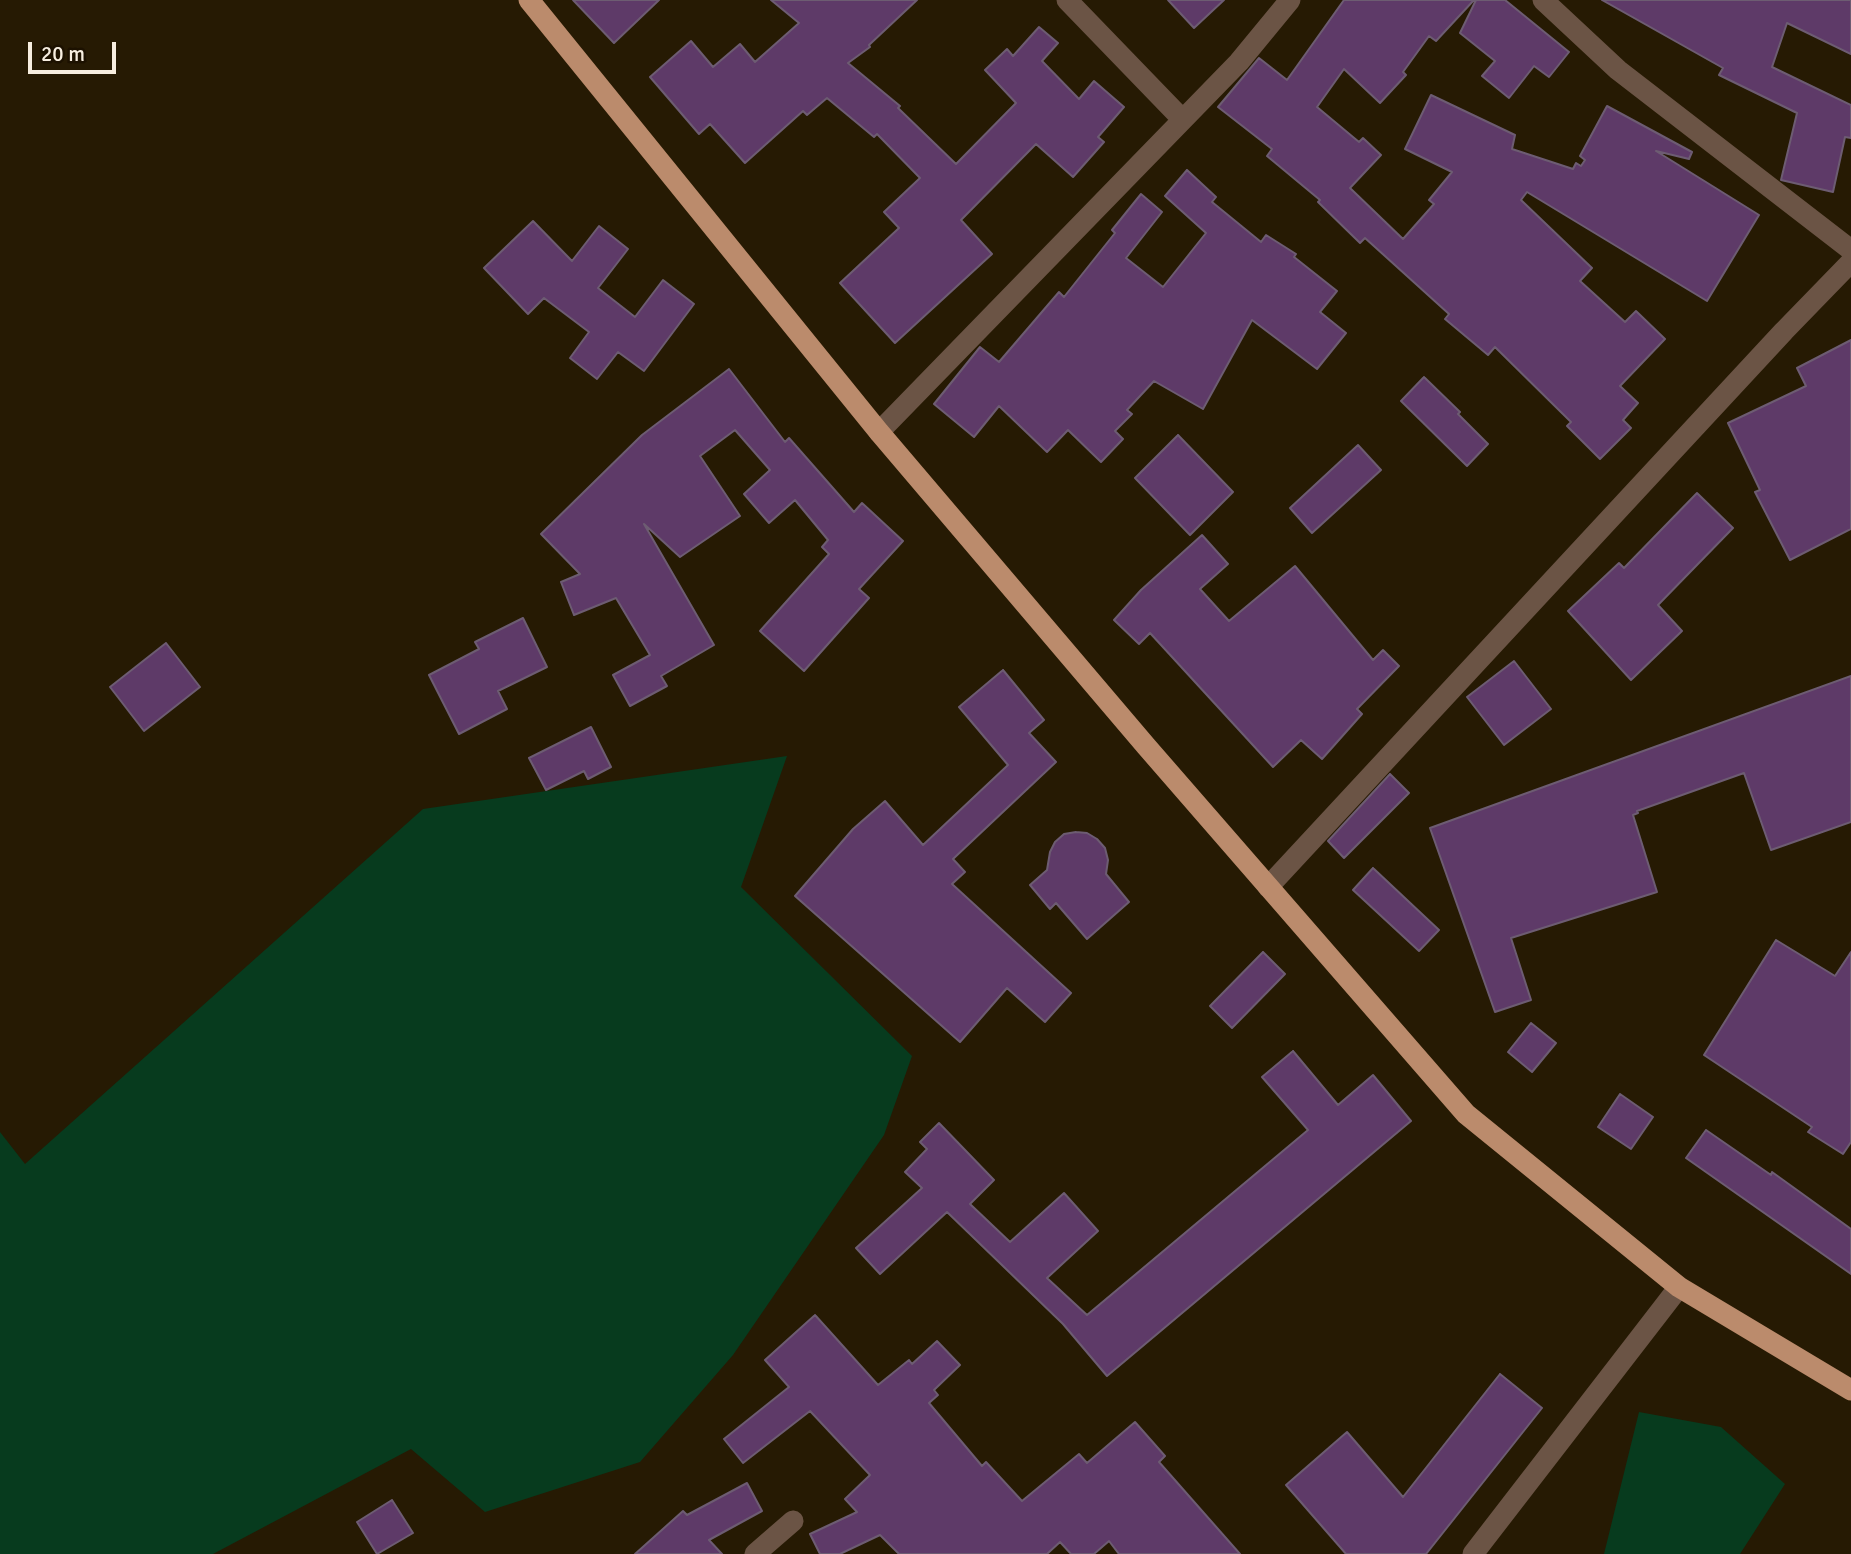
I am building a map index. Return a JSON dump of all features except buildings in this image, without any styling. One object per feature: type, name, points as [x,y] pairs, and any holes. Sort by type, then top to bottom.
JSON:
[{"type":"main road","points":[[529,0],[879,432],[1466,1114],[1679,1287],[1851,1390]]},
{"type":"street","points":[[1067,0],[1182,120]]},
{"type":"street","points":[[879,432],[1239,62],[1290,0]]},
{"type":"street","points":[[1544,0],[1618,70],[1851,250]]},
{"type":"street","points":[[1268,887],[1851,262]]},
{"type":"street","points":[[1472,1554],[1679,1287]]},
{"type":"street","points":[[755,1554],[793,1521]]},
{"type":"green space","points":[[787,756],[741,887],[912,1056],[884,1135],[733,1355],[640,1462],[485,1512],[411,1449],[213,1554],[0,1554],[0,1132],[25,1164],[423,809]]},
{"type":"green space","points":[[1639,1412],[1721,1427],[1785,1484],[1740,1554],[1604,1554]]}]
